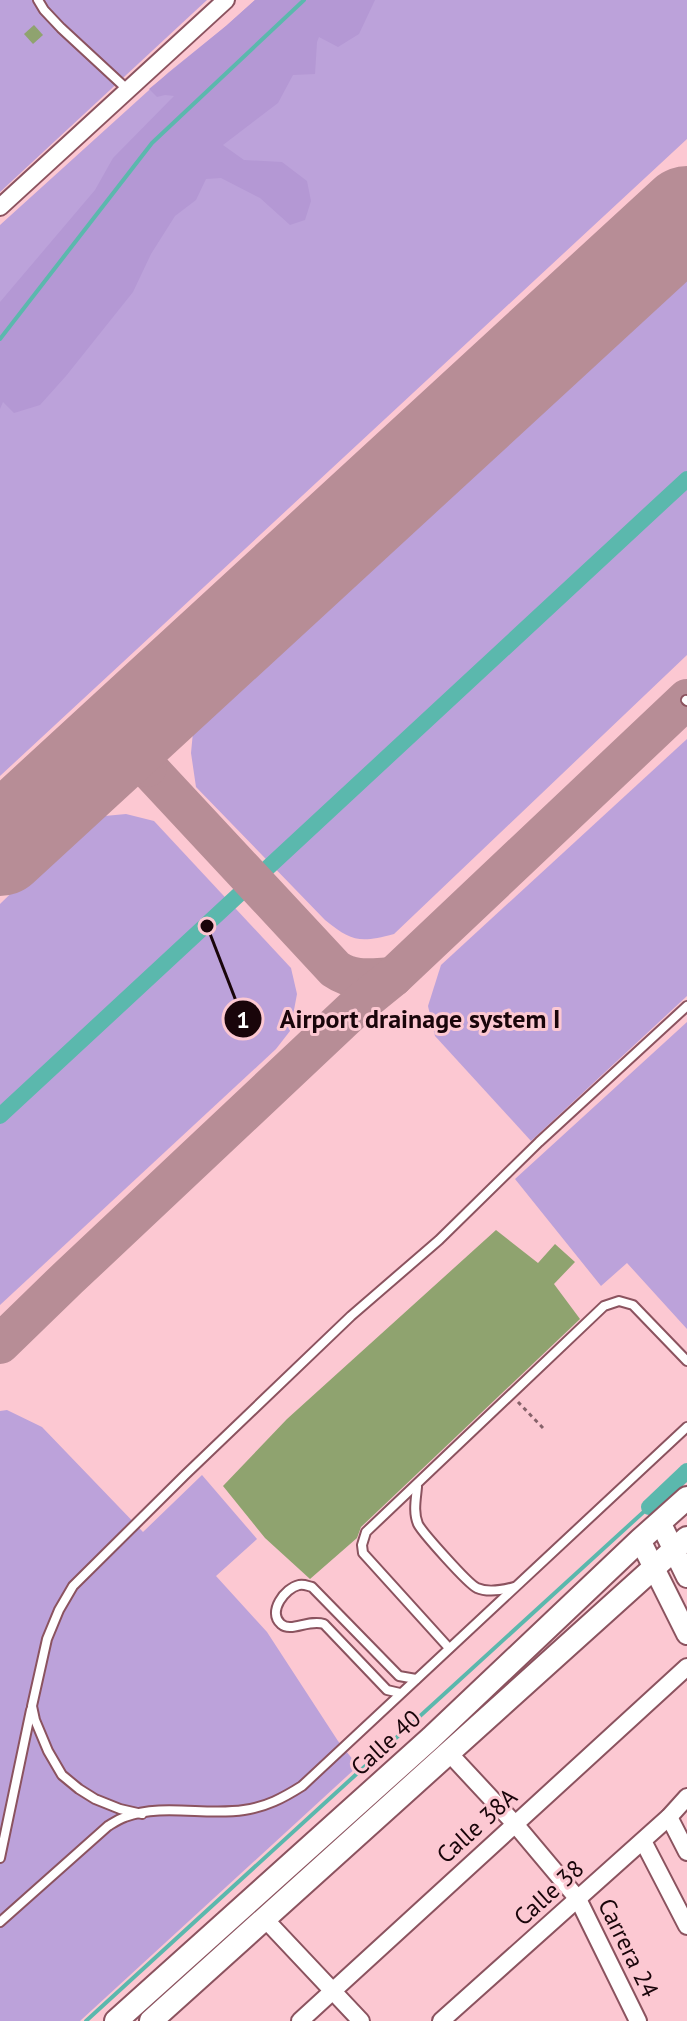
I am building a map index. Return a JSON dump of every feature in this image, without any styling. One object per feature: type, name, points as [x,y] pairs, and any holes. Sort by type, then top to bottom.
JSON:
[{"type":"main road","name":"Calle 40","points":[[116,2021],[431,1738],[687,1498]]},
{"type":"main road","name":"Calle 40","points":[[151,2021],[680,1544]]},
{"type":"street","points":[[0,207],[226,0]]},
{"type":"street","points":[[660,1522],[680,1544],[687,1577]]},
{"type":"street","points":[[640,1540],[687,1634]]},
{"type":"street","name":"Calle 38A","points":[[300,2021],[687,1667]]},
{"type":"street","name":"Carrera 24","points":[[448,1752],[515,1824],[578,1899],[638,2021]]},
{"type":"street","name":"Calle 38","points":[[441,2021],[643,1841],[687,1797]]},
{"type":"street","points":[[669,1817],[687,1852]]},
{"type":"street","points":[[643,1841],[687,1926]]},
{"type":"street","points":[[264,1918],[361,2021]]},
{"type":"lane","points":[[38,0],[61,28],[128,90]]},
{"type":"lane","points":[[0,1858],[47,1639],[73,1586],[351,1316],[439,1240],[539,1142],[687,1006]]},
{"type":"lane","points":[[449,1648],[363,1553],[366,1532],[598,1311],[612,1303],[627,1302],[639,1309],[686,1363]]},
{"type":"lane","points":[[0,1922],[108,1826],[124,1817],[179,1811],[240,1811],[282,1799],[302,1786],[687,1427]]},
{"type":"lane","points":[[417,1486],[415,1515],[421,1530],[468,1580],[484,1590],[500,1591],[518,1586]]},
{"type":"lane","points":[[400,1693],[387,1690],[324,1624],[282,1625],[276,1611],[280,1600],[294,1587],[312,1587],[399,1676],[416,1679]]},
{"type":"lane","points":[[32,1706],[48,1751],[62,1775],[95,1799],[142,1814]]},
{"type":"path","points":[[511,1395],[543,1428]]},
{"type":"shaded area","points":[[0,0],[207,0],[0,192]]},
{"type":"shaded area","points":[[255,0],[687,0],[687,139],[0,776],[0,225],[169,72]]},
{"type":"shaded area","points":[[255,0],[375,0],[359,34],[338,47],[319,37],[315,74],[293,75],[278,103],[223,145],[244,160],[282,162],[307,181],[311,201],[305,220],[290,225],[260,198],[221,178],[206,179],[196,200],[175,216],[151,254],[133,292],[66,376],[40,405],[14,413],[3,402],[0,409],[0,302],[95,190],[113,158],[174,96],[157,97],[149,89]]},
{"type":"shaded area","points":[[687,261],[687,655],[394,934],[357,939],[342,933],[325,920],[196,787],[191,753],[193,732],[204,707],[554,389]]},
{"type":"shaded area","points":[[687,739],[687,996],[531,1141],[435,1036],[428,1006],[441,965]]},
{"type":"shaded area","points":[[126,814],[154,821],[291,968],[297,994],[290,1031],[276,1049],[0,1305],[0,904],[94,817]]},
{"type":"shaded area","points":[[687,1022],[687,1329],[627,1263],[601,1286],[515,1179]]},
{"type":"shaded area","points":[[7,1410],[42,1427],[143,1532],[202,1475],[257,1539],[216,1576],[267,1632],[338,1741],[358,1766],[80,2021],[0,2021],[0,1411]]},
{"type":"building","points":[[34,25],[43,35],[33,44],[24,34]]},
{"type":"building","points":[[496,1230],[538,1263],[555,1244],[575,1262],[554,1284],[580,1319],[361,1527],[357,1538],[310,1579],[265,1538],[223,1486],[287,1419]]},
{"type":"waterway","points":[[0,339],[152,143],[304,0]]},
{"type":"waterway","points":[[0,1116],[687,479]]},
{"type":"waterway","points":[[649,1507],[687,1471]]},
{"type":"waterway","points":[[86,2021],[649,1507]]},
{"type":"taxiway","points":[[0,1344],[687,699]]},
{"type":"taxiway","points":[[147,711],[141,739],[147,767],[335,969],[356,978],[393,977]]},
{"type":"taxiway","points":[[90,764],[119,759],[147,767]]},
{"type":"runway","points":[[0,847],[687,215]]},
{"type":"place","name":"Airport drainage system I","points":[[207,926]]}]
